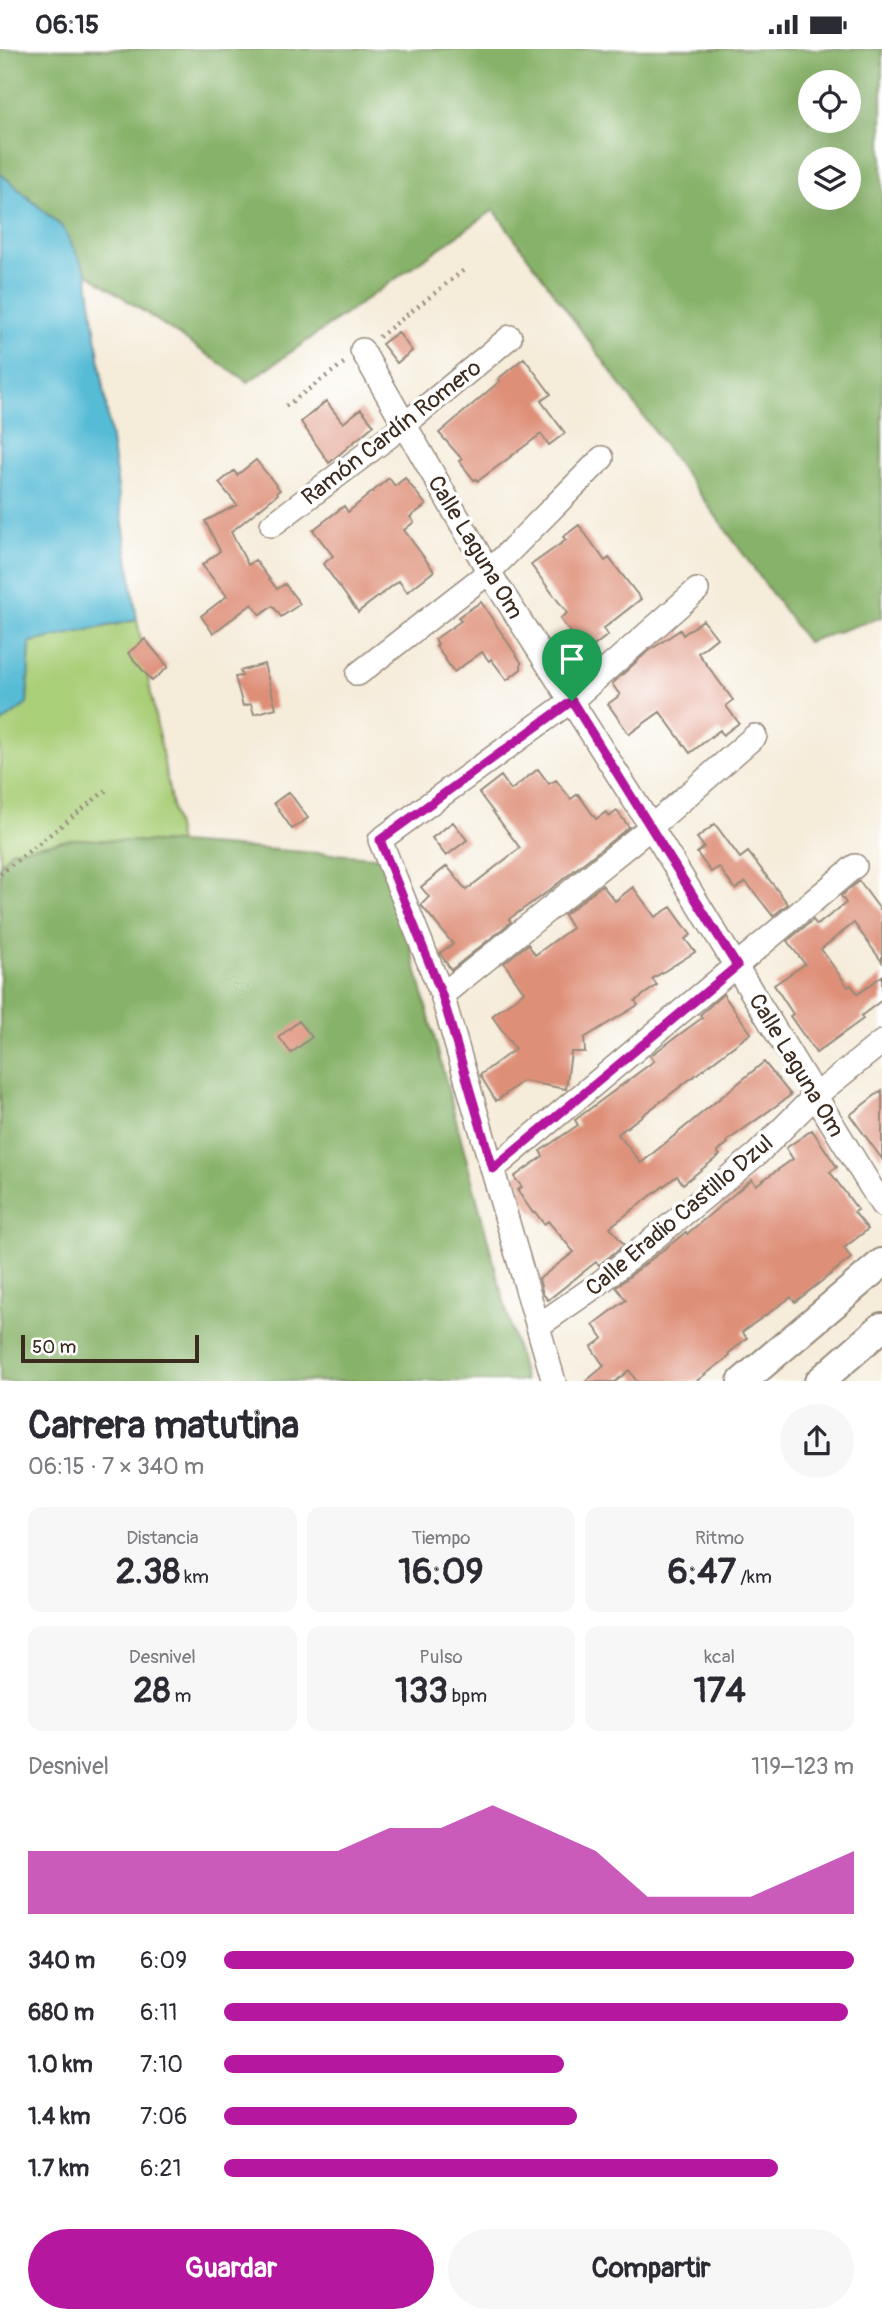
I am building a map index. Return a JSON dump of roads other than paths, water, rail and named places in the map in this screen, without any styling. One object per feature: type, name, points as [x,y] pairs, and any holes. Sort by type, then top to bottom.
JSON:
[{"type":"street","name":"Ramón Cardín Romero","points":[[272,525],[404,425],[510,337]]},
{"type":"street","name":"Calle Laguna Om","points":[[362,350],[489,572],[651,827],[882,1205]]},
{"type":"street","points":[[358,674],[489,572],[602,458]]},
{"type":"street","points":[[554,1381],[442,995],[380,840],[572,701],[697,590]]},
{"type":"street","points":[[442,995],[651,827],[755,736]]},
{"type":"street","points":[[493,1169],[855,866]]},
{"type":"street","name":"Calle Eradio Castillo Dzul","points":[[538,1326],[597,1285],[757,1154],[815,1096],[882,1042]]},
{"type":"street","points":[[742,1381],[882,1263]]},
{"type":"street","points":[[820,1381],[882,1327]]},
{"type":"water","points":[[0,173],[63,228],[87,273],[137,620],[30,642],[27,704],[0,724]]}]
